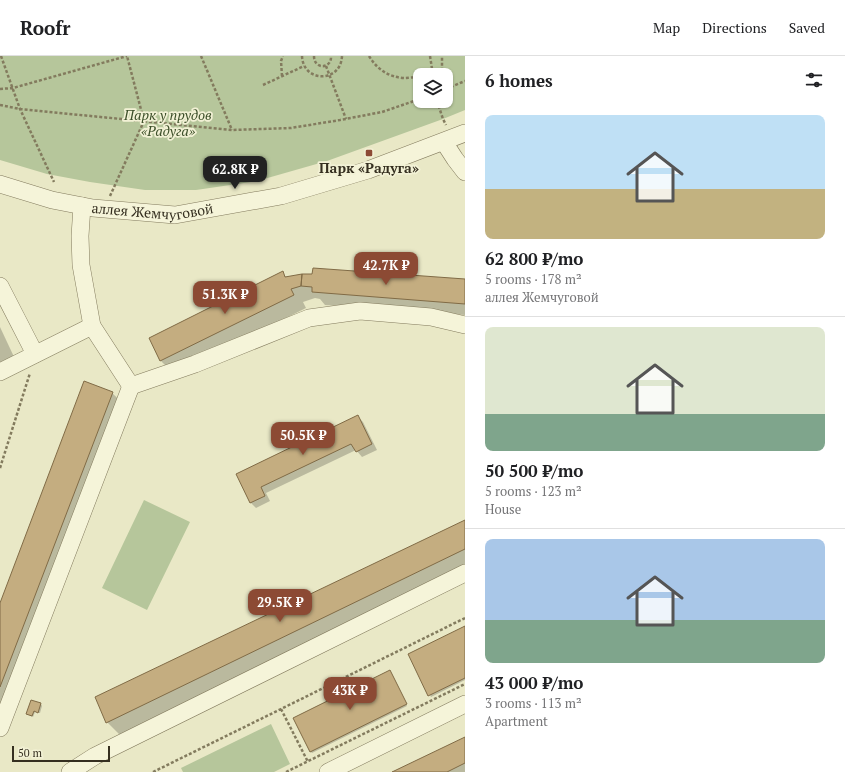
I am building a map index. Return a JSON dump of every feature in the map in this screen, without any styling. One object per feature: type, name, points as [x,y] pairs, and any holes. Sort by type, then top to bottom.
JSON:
[{"type":"street","name":"аллея Жемчуговой","points":[[0,184],[52,200],[82,206],[106,210],[175,215],[281,196],[368,170],[465,133]]},
{"type":"street","points":[[444,142],[455,160],[465,172]]},
{"type":"street","points":[[82,206],[80,236],[81,265],[92,326],[131,386]]},
{"type":"street","points":[[0,286],[35,354]]},
{"type":"street","points":[[131,386],[195,364],[309,318],[360,311],[431,317],[465,325]]},
{"type":"street","points":[[0,372],[92,326]]},
{"type":"street","points":[[0,728],[131,386]]},
{"type":"street","points":[[70,772],[95,756],[465,573]]},
{"type":"street","points":[[328,772],[465,704]]},
{"type":"path","points":[[1,56],[20,109],[54,182]]},
{"type":"path","points":[[0,89],[13,88],[127,56],[144,121],[112,190],[106,210]]},
{"type":"path","points":[[201,56],[232,130]]},
{"type":"path","points":[[282,76],[281,61],[283,56]]},
{"type":"path","points":[[302,56],[304,66],[315,76],[329,75],[335,72],[340,66],[342,56]]},
{"type":"path","points":[[314,56],[318,65],[326,66]]},
{"type":"path","points":[[326,66],[330,61],[331,56]]},
{"type":"path","points":[[369,56],[382,71],[392,76],[413,77]]},
{"type":"path","points":[[430,56],[432,68]]},
{"type":"path","points":[[442,56],[442,68]]},
{"type":"path","points":[[263,85],[304,66]]},
{"type":"path","points":[[326,66],[346,119]]},
{"type":"path","points":[[453,86],[465,81]]},
{"type":"path","points":[[0,105],[20,109],[232,130],[291,128],[382,112],[413,101]]},
{"type":"path","points":[[0,468],[35,354]]},
{"type":"path","points":[[153,772],[465,618]]},
{"type":"path","points":[[286,772],[465,684]]},
{"type":"path","points":[[281,710],[308,762]]},
{"type":"green space","name":"Парк у прудов «Радуга»","points":[[0,56],[465,56],[465,110],[327,161],[257,181],[196,190],[145,190],[47,174],[0,160]]},
{"type":"green space","points":[[144,500],[190,522],[147,610],[102,588]]},
{"type":"green space","points":[[271,724],[290,764],[274,772],[183,772],[181,768]]},
{"type":"building","points":[[313,268],[465,279],[465,304],[312,292],[312,287],[301,286],[302,274],[312,274]]},
{"type":"building","points":[[283,271],[285,277],[302,274],[301,286],[291,289],[294,295],[160,361],[149,338]]},
{"type":"building","points":[[84,381],[113,392],[0,687],[0,603]]},
{"type":"building","points":[[358,415],[372,444],[356,452],[351,444],[261,487],[265,496],[250,503],[236,474]]},
{"type":"building","points":[[465,520],[465,549],[106,723],[95,697]]},
{"type":"building","points":[[465,626],[465,678],[428,696],[408,654]]},
{"type":"building","points":[[390,670],[407,704],[310,752],[293,718]]},
{"type":"building","points":[[31,700],[41,703],[38,713],[34,711],[32,716],[26,714]]},
{"type":"building","points":[[465,737],[465,763],[447,772],[392,772]]},
{"type":"place","name":"Парк «Радуга»","points":[[369,153]]}]
